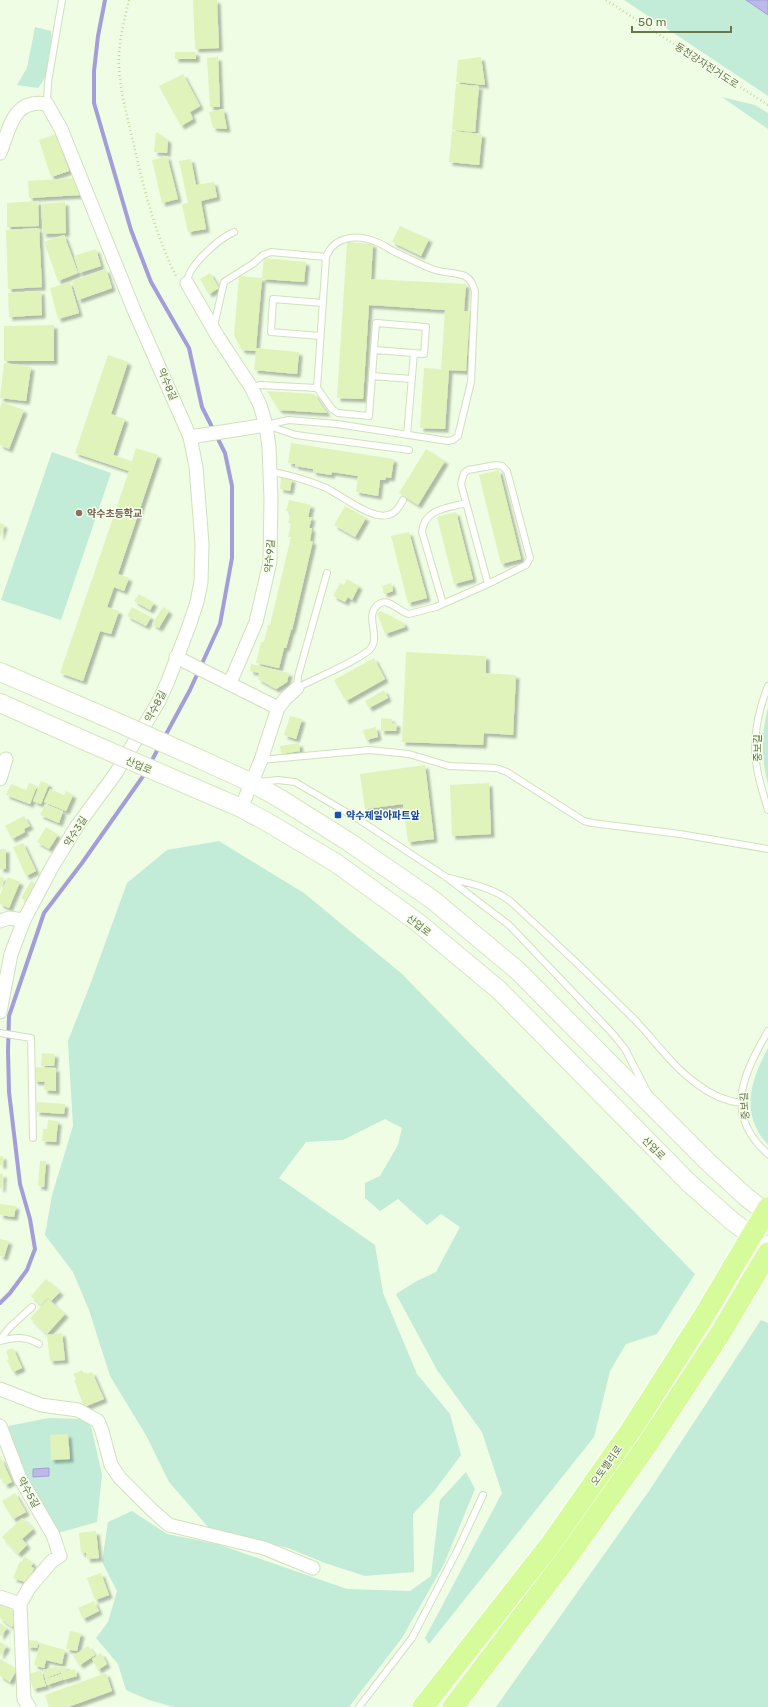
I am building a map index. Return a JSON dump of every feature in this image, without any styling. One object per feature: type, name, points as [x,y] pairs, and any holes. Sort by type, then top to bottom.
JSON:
[{"type":"highway","name":"오토밸리로","points":[[423,1707],[550,1545],[631,1430],[702,1319],[768,1208]]},
{"type":"highway","points":[[453,1707],[569,1555],[647,1445],[720,1334],[768,1253]]},
{"type":"main road","points":[[0,672],[103,716],[252,783],[280,798],[349,842],[433,900],[517,970],[707,1161],[746,1197],[768,1214]]},
{"type":"main road","name":"산업로","points":[[0,704],[241,808],[336,863],[416,921],[493,985],[688,1182],[732,1221],[768,1248]]},
{"type":"street","points":[[0,154],[19,110],[27,104],[37,102],[47,104]]},
{"type":"street","name":"약수8길","points":[[47,104],[61,129],[134,310],[190,437],[196,468],[200,518],[202,576],[197,602],[181,659],[132,747]]},
{"type":"street","name":"약수9길","points":[[182,280],[251,387],[260,405],[266,425],[270,472],[270,562],[256,622],[230,683]]},
{"type":"street","points":[[190,437],[266,425]]},
{"type":"street","points":[[181,659],[278,708]]},
{"type":"street","points":[[241,808],[261,760],[278,708],[285,698],[297,688]]},
{"type":"street","name":"약수3길","points":[[0,1012],[11,954],[24,920],[52,867],[77,826],[132,747]]},
{"type":"street","points":[[0,780],[6,759]]},
{"type":"street","points":[[0,921],[9,918],[24,920]]},
{"type":"street","points":[[0,1389],[41,1405],[78,1410],[98,1421],[111,1465],[120,1478],[152,1510],[169,1524],[264,1548],[313,1568]]},
{"type":"street","name":"약수5길","points":[[0,1426],[20,1478],[53,1535],[60,1556],[52,1561],[29,1588],[20,1604]]},
{"type":"street","points":[[0,1598],[20,1604],[23,1704]]},
{"type":"lane","points":[[47,104],[48,82],[62,0]]},
{"type":"lane","points":[[182,280],[187,277],[197,263],[224,236],[234,232]]},
{"type":"lane","points":[[266,425],[288,420],[337,424],[448,441],[453,440],[458,436],[471,382],[475,291],[472,281],[465,276],[435,270],[368,239],[345,239],[335,242],[326,257],[316,388],[328,405],[338,412],[369,416],[376,323],[426,327],[424,354],[374,350]]},
{"type":"lane","points":[[213,328],[224,282],[254,263],[263,255],[271,252],[326,257]]},
{"type":"lane","points":[[320,336],[270,332],[273,299],[323,303]]},
{"type":"lane","points":[[407,435],[414,353]]},
{"type":"lane","points":[[372,376],[412,379]]},
{"type":"lane","points":[[251,387],[260,385],[316,388]]},
{"type":"lane","points":[[337,424],[338,412]]},
{"type":"lane","points":[[266,425],[296,435],[409,450]]},
{"type":"lane","points":[[297,688],[366,654],[374,644],[371,615],[376,606],[387,603],[409,614],[443,604],[488,584],[526,565],[530,558],[507,471],[502,466],[496,465],[468,470],[464,473],[461,484],[488,584]]},
{"type":"lane","points":[[270,472],[285,473],[325,487],[376,515],[387,515],[396,511],[403,500]]},
{"type":"lane","points":[[443,604],[422,532],[423,526],[430,515],[435,511],[466,503]]},
{"type":"lane","points":[[297,688],[298,676],[327,572]]},
{"type":"lane","name":"중보길","points":[[768,686],[761,703],[755,748],[757,768],[768,810]]},
{"type":"lane","points":[[261,760],[352,750],[396,751],[449,766],[496,768],[507,772],[576,817],[592,823],[680,834],[768,849]]},
{"type":"lane","points":[[252,783],[278,780],[295,782],[358,819],[446,877],[509,925],[613,1034],[625,1049],[660,1113]]},
{"type":"lane","points":[[446,877],[499,892],[601,986],[687,1076],[698,1085],[723,1099],[741,1103]]},
{"type":"lane","name":"중보길","points":[[768,1031],[747,1071],[742,1087],[741,1103],[746,1127],[751,1138],[768,1154]]},
{"type":"lane","points":[[0,1033],[32,1038],[33,1138]]},
{"type":"lane","points":[[0,1340],[9,1328],[32,1307]]},
{"type":"lane","points":[[0,1340],[15,1337],[28,1338],[39,1344]]},
{"type":"lane","points":[[359,1707],[412,1638],[458,1549],[483,1495]]},
{"type":"path","points":[[129,0],[119,53],[122,90],[142,180],[166,252],[182,280]]},
{"type":"path","name":"동천강자전거도로","points":[[606,0],[768,104]]},
{"type":"green space","points":[[624,0],[746,0],[768,15],[768,96]]},
{"type":"green space","points":[[35,27],[51,31],[52,38],[48,69],[46,76],[38,88],[17,85],[27,68]]},
{"type":"green space","points":[[722,97],[755,105],[768,113],[768,129]]},
{"type":"green space","points":[[52,452],[111,473],[61,620],[1,600]]},
{"type":"green space","points":[[768,708],[768,784],[764,765],[763,737]]},
{"type":"green space","points":[[219,841],[304,893],[402,974],[695,1274],[657,1334],[626,1344],[610,1371],[594,1437],[429,1644],[425,1638],[502,1493],[482,1432],[437,1370],[396,1294],[415,1282],[436,1272],[460,1227],[441,1214],[427,1225],[398,1199],[380,1211],[365,1198],[365,1183],[380,1176],[398,1145],[402,1128],[385,1119],[343,1140],[306,1142],[279,1178],[375,1245],[383,1293],[417,1374],[450,1414],[461,1455],[435,1490],[413,1514],[414,1572],[365,1576],[325,1563],[288,1548],[209,1528],[169,1482],[147,1437],[110,1376],[89,1310],[73,1272],[45,1235],[52,1195],[73,1126],[68,1041],[127,883],[167,850]]},
{"type":"green space","points":[[768,1048],[768,1145],[759,1133],[754,1122],[751,1110],[751,1098],[756,1073]]},
{"type":"green space","points":[[761,1320],[768,1323],[768,1707],[496,1707],[649,1491]]},
{"type":"green space","points":[[49,1418],[83,1419],[91,1426],[102,1475],[97,1522],[58,1533],[27,1479],[8,1426]]},
{"type":"green space","points":[[466,1472],[475,1489],[444,1564],[402,1638],[349,1707],[174,1707],[149,1700],[126,1690],[118,1664],[96,1638],[108,1622],[117,1591],[102,1562],[108,1522],[132,1511],[167,1534],[217,1544],[347,1589],[410,1591],[431,1576],[440,1500]]},
{"type":"shaded area","points":[[746,0],[768,0],[768,15]]},
{"type":"shaded area","points":[[49,1468],[49,1476],[33,1477],[33,1469]]},
{"type":"building","points":[[193,0],[217,0],[219,48],[195,49]]},
{"type":"building","points":[[175,52],[196,52],[196,59],[175,59]]},
{"type":"building","points":[[218,57],[220,107],[210,107],[207,58]]},
{"type":"building","points":[[481,57],[485,85],[456,82],[458,60]]},
{"type":"building","points":[[183,74],[200,106],[190,112],[193,119],[181,126],[159,86]]},
{"type":"building","points":[[456,84],[479,86],[475,132],[452,130]]},
{"type":"building","points":[[223,109],[227,129],[213,128],[209,112]]},
{"type":"building","points":[[452,131],[482,134],[479,165],[449,162]]},
{"type":"building","points":[[156,132],[168,140],[167,153],[154,152]]},
{"type":"building","points":[[56,134],[69,171],[51,177],[39,140]]},
{"type":"building","points":[[167,156],[178,199],[162,203],[152,160]]},
{"type":"building","points":[[191,159],[196,185],[214,182],[217,197],[201,201],[206,229],[188,232],[182,204],[188,203],[179,161]]},
{"type":"building","points":[[74,178],[80,195],[29,198],[28,181]]},
{"type":"building","points":[[38,201],[39,226],[7,227],[7,203]]},
{"type":"building","points":[[65,202],[66,233],[43,234],[41,204]]},
{"type":"building","points":[[400,226],[429,239],[421,256],[392,242]]},
{"type":"building","points":[[39,228],[42,287],[8,289],[6,230]]},
{"type":"building","points":[[64,235],[78,273],[58,281],[44,242]]},
{"type":"building","points":[[347,242],[373,244],[371,279],[466,284],[464,311],[470,311],[466,371],[449,370],[445,429],[420,428],[424,368],[441,369],[445,310],[369,305],[363,399],[337,398]]},
{"type":"building","points":[[96,249],[101,266],[79,273],[74,256]]},
{"type":"building","points":[[264,258],[306,262],[304,282],[262,279],[256,348],[299,352],[297,374],[254,370],[256,351],[242,350],[234,335],[239,276],[262,278]]},
{"type":"building","points":[[106,269],[112,288],[78,300],[72,281]]},
{"type":"building","points":[[210,273],[219,288],[209,294],[200,279]]},
{"type":"building","points":[[70,282],[79,313],[58,319],[50,288]]},
{"type":"building","points":[[41,291],[42,315],[9,317],[8,293]]},
{"type":"building","points":[[54,325],[54,361],[4,361],[4,326]]},
{"type":"building","points":[[108,355],[128,362],[111,414],[125,419],[113,455],[132,461],[136,448],[158,455],[118,574],[129,578],[124,591],[114,587],[107,607],[119,611],[111,634],[100,631],[83,681],[60,673],[129,471],[75,453]]},
{"type":"building","points":[[4,363],[31,367],[26,401],[0,398]]},
{"type":"building","points":[[267,391],[314,394],[327,413],[279,410]]},
{"type":"building","points":[[2,402],[24,410],[9,449],[0,445],[0,408]]},
{"type":"building","points":[[291,443],[394,459],[391,478],[386,477],[385,480],[380,480],[378,496],[356,492],[358,476],[332,472],[331,475],[313,472],[313,469],[295,466],[295,464],[288,463]]},
{"type":"building","points":[[426,449],[445,461],[418,505],[399,493]]},
{"type":"building","points":[[499,470],[521,559],[501,564],[479,475]]},
{"type":"building","points":[[281,477],[292,479],[290,491],[280,489]]},
{"type":"building","points":[[289,500],[311,505],[308,517],[312,517],[309,528],[312,528],[310,541],[313,541],[292,630],[286,648],[284,648],[279,668],[256,663],[261,642],[264,642],[268,625],[270,625],[291,537],[288,537],[291,524],[288,523],[291,512],[286,511]]},
{"type":"building","points":[[345,506],[366,518],[355,537],[334,525]]},
{"type":"building","points":[[456,512],[473,579],[454,584],[437,517]]},
{"type":"building","points":[[0,523],[4,525],[0,538]]},
{"type":"building","points":[[409,532],[427,598],[408,603],[391,536]]},
{"type":"building","points":[[347,579],[359,586],[352,600],[348,597],[345,602],[333,596],[340,583],[344,585]]},
{"type":"building","points":[[391,583],[393,591],[384,594],[382,586]]},
{"type":"building","points":[[139,594],[154,603],[150,610],[134,601]]},
{"type":"building","points":[[132,607],[151,617],[146,626],[127,616]]},
{"type":"building","points":[[163,607],[169,611],[159,628],[152,624]]},
{"type":"building","points":[[381,611],[404,623],[405,627],[385,634],[377,613]]},
{"type":"building","points":[[406,652],[486,656],[486,673],[516,675],[513,735],[484,733],[483,745],[402,742]]},
{"type":"building","points":[[374,658],[385,679],[346,701],[334,680]]},
{"type":"building","points":[[251,664],[289,673],[287,682],[276,689],[258,679],[259,673],[250,671]]},
{"type":"building","points":[[384,690],[388,698],[369,708],[365,701]]},
{"type":"building","points":[[290,716],[302,719],[296,739],[284,735]]},
{"type":"building","points":[[381,718],[392,719],[392,723],[397,723],[396,731],[381,731]]},
{"type":"building","points":[[376,727],[378,737],[366,740],[363,730]]},
{"type":"building","points":[[299,743],[300,751],[281,754],[280,746]]},
{"type":"building","points":[[425,765],[434,839],[408,842],[403,804],[365,809],[360,774]]},
{"type":"building","points":[[41,781],[49,784],[41,804],[33,801]]},
{"type":"building","points":[[29,783],[37,786],[30,804],[6,795],[11,784],[26,790]]},
{"type":"building","points":[[489,783],[491,834],[452,836],[450,785]]},
{"type":"building","points":[[50,789],[64,795],[66,791],[73,795],[66,811],[44,802]]},
{"type":"building","points":[[45,804],[63,811],[59,823],[40,815]]},
{"type":"building","points":[[24,816],[30,826],[24,829],[25,832],[12,839],[5,826]]},
{"type":"building","points":[[46,827],[58,835],[49,849],[37,842]]},
{"type":"building","points":[[23,843],[36,871],[26,876],[13,847]]},
{"type":"building","points":[[0,849],[6,849],[6,869],[0,869]]},
{"type":"building","points":[[0,877],[4,878],[0,890]]},
{"type":"building","points":[[8,877],[20,882],[9,908],[0,904],[0,895]]},
{"type":"building","points":[[31,881],[36,884],[26,901],[21,898]]},
{"type":"building","points":[[42,1053],[55,1054],[54,1066],[41,1066]]},
{"type":"building","points":[[34,1067],[56,1068],[56,1091],[44,1090],[45,1082],[34,1081]]},
{"type":"building","points":[[37,1102],[65,1104],[64,1114],[36,1112]]},
{"type":"building","points":[[48,1120],[58,1121],[56,1142],[42,1141],[43,1129],[47,1129]]},
{"type":"building","points":[[0,1156],[3,1156],[3,1165],[0,1165]]},
{"type":"building","points":[[40,1161],[46,1161],[44,1187],[38,1186]]},
{"type":"building","points":[[0,1174],[3,1174],[2,1189],[0,1188]]},
{"type":"building","points":[[0,1204],[16,1206],[14,1217],[0,1215]]},
{"type":"building","points":[[0,1239],[9,1241],[4,1257],[0,1256]]},
{"type":"building","points":[[46,1279],[60,1292],[51,1301],[48,1298],[41,1305],[31,1296]]},
{"type":"building","points":[[48,1299],[65,1314],[47,1334],[30,1318]]},
{"type":"building","points":[[62,1333],[65,1360],[50,1361],[47,1335]]},
{"type":"building","points":[[13,1348],[22,1368],[13,1372],[7,1360],[9,1359],[6,1351]]},
{"type":"building","points":[[82,1370],[85,1375],[92,1372],[104,1399],[84,1407],[74,1380],[76,1379],[73,1374]]},
{"type":"building","points":[[68,1434],[70,1459],[51,1460],[50,1435]]},
{"type":"building","points":[[0,1456],[12,1482],[5,1485],[2,1478],[0,1480]]},
{"type":"building","points":[[15,1493],[26,1512],[13,1519],[2,1501]]},
{"type":"building","points":[[22,1518],[33,1529],[22,1539],[27,1545],[18,1554],[2,1537]]},
{"type":"building","points":[[96,1531],[99,1558],[87,1559],[86,1553],[81,1553],[79,1533]]},
{"type":"building","points":[[24,1556],[33,1563],[31,1567],[34,1568],[28,1583],[13,1578],[20,1561],[22,1562]]},
{"type":"building","points":[[101,1573],[109,1595],[95,1600],[87,1578]]},
{"type":"building","points":[[94,1601],[99,1611],[83,1619],[78,1608]]},
{"type":"building","points":[[0,1602],[14,1612],[18,1618],[12,1627],[0,1618]]},
{"type":"building","points":[[0,1623],[7,1628],[0,1637]]},
{"type":"building","points":[[70,1631],[81,1633],[77,1651],[66,1649]]},
{"type":"building","points":[[28,1640],[38,1641],[37,1648],[27,1647]]},
{"type":"building","points":[[0,1642],[7,1646],[0,1656]]},
{"type":"building","points":[[40,1643],[65,1650],[62,1664],[46,1660],[44,1668],[34,1665]]},
{"type":"building","points":[[88,1646],[95,1655],[80,1665],[73,1656]]},
{"type":"building","points":[[101,1653],[107,1664],[98,1670],[92,1659]]},
{"type":"building","points":[[0,1659],[17,1669],[10,1682],[0,1676]]},
{"type":"building","points":[[58,1666],[60,1673],[45,1678],[43,1670]]},
{"type":"building","points":[[66,1666],[67,1671],[75,1669],[77,1676],[63,1680],[59,1667]]},
{"type":"building","points":[[41,1670],[46,1686],[33,1689],[29,1674]]},
{"type":"building","points":[[106,1673],[112,1691],[68,1707],[49,1707],[45,1695]]},
{"type":"building","points":[[61,1674],[62,1680],[47,1685],[45,1679]]},
{"type":"waterway","points":[[105,0],[98,36],[94,71],[94,103],[131,230],[151,282],[189,348],[202,407],[225,453],[232,486],[232,558],[220,624],[190,690],[164,738]]},
{"type":"waterway","points":[[150,764],[160,745]]},
{"type":"waterway","points":[[0,1303],[10,1293],[27,1270],[35,1249],[30,1219],[20,1184],[9,1092],[9,1016],[44,913],[82,863],[146,772]]},
{"type":"place","name":"약수초등학교","points":[[79,513]]},
{"type":"place","name":"약수제일아파트앞","points":[[338,815]]}]
